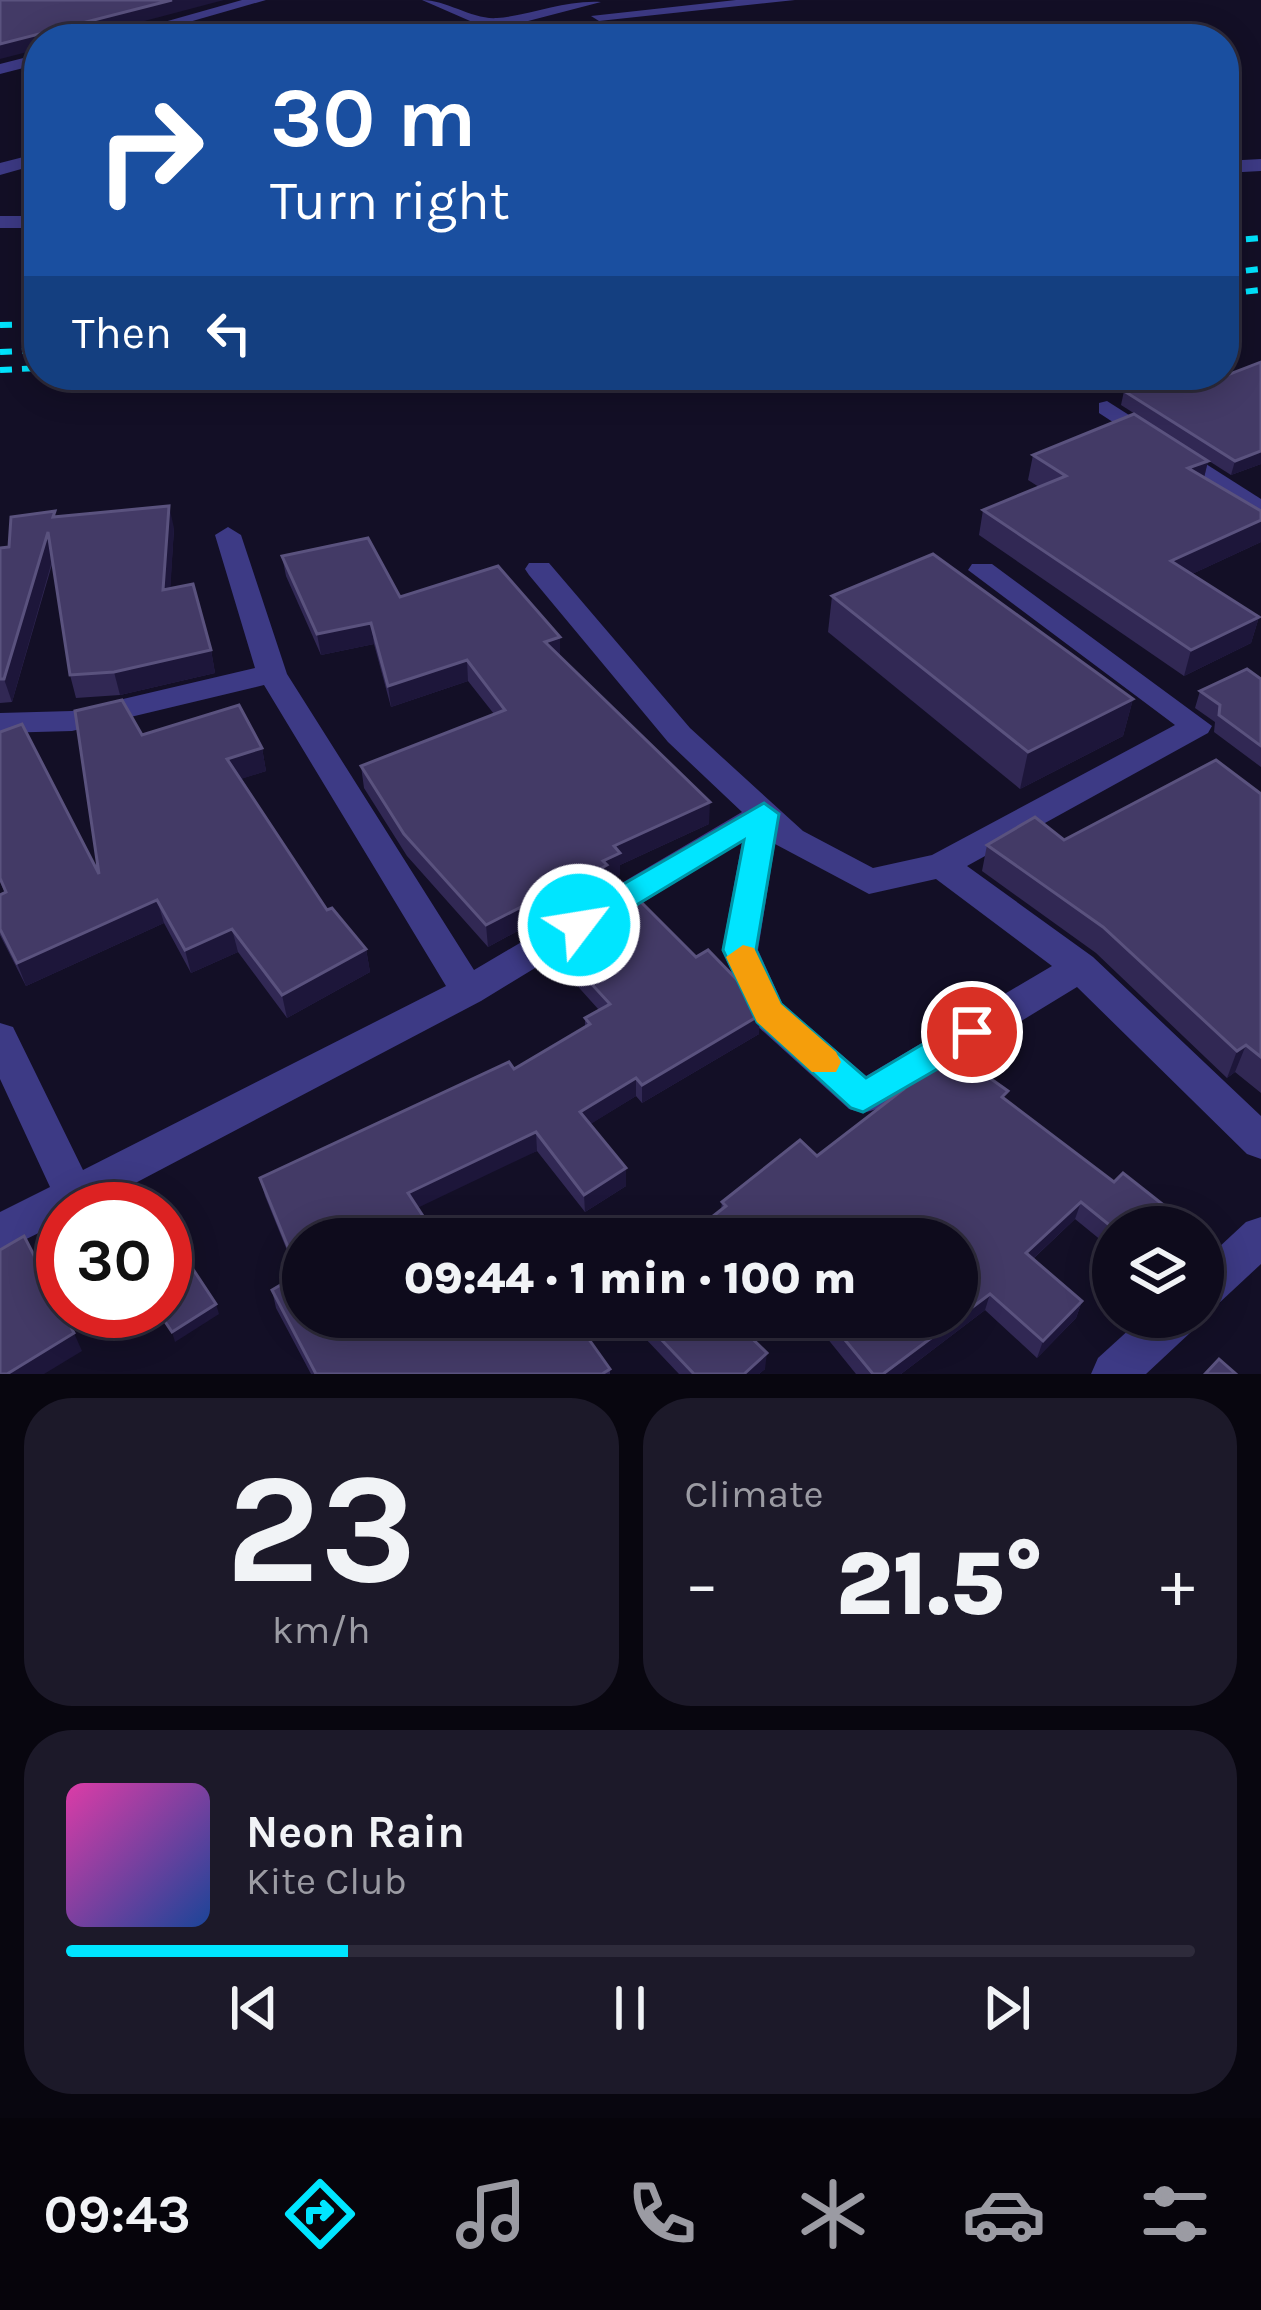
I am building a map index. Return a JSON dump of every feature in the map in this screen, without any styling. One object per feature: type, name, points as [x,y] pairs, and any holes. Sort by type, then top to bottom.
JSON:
[{"type":"street","points":[[169,24],[259,0]]},
{"type":"street","points":[[429,0],[491,24],[554,6],[788,0]]},
{"type":"street","points":[[1107,408],[1261,511]]},
{"type":"street","points":[[228,536],[272,674],[468,991]]},
{"type":"street","points":[[539,568],[679,735],[791,839],[869,881],[941,866],[1197,726],[982,570]]},
{"type":"street","points":[[0,723],[72,721],[272,674]]},
{"type":"street","points":[[764,814],[740,950],[769,1013],[863,1097],[1080,967]]},
{"type":"street","points":[[93,1182],[468,991],[764,814]]},
{"type":"street","points":[[941,866],[1080,967],[1261,1142]]},
{"type":"street","points":[[0,1038],[68,1182]]},
{"type":"street","points":[[0,1233],[36,1213]]},
{"type":"street","points":[[1224,1271],[1261,1236]]},
{"type":"street","points":[[1114,1374],[1153,1338]]},
{"type":"building","points":[[0,0],[172,0],[78,24],[24,24],[24,38],[0,44]]},
{"type":"building","points":[[1261,362],[1261,451],[1235,461],[1124,391],[1239,390],[1239,370]]},
{"type":"building","points":[[1134,414],[1208,461],[1188,468],[1261,511],[1261,520],[1171,561],[1259,617],[1191,650],[983,510],[1066,476],[1033,455]]},
{"type":"building","points":[[169,506],[163,590],[193,584],[211,650],[114,672],[70,675],[48,532],[4,679],[0,679],[0,548],[9,547],[11,517]]},
{"type":"building","points":[[368,538],[400,597],[498,566],[560,637],[545,642],[710,802],[614,846],[620,853],[603,861],[607,865],[528,911],[523,906],[486,925],[404,834],[361,766],[505,710],[467,660],[388,686],[371,623],[317,634],[282,556]]},
{"type":"building","points":[[933,554],[1133,699],[1028,752],[832,596]]},
{"type":"building","points":[[1247,669],[1261,679],[1261,746],[1219,715],[1220,705],[1200,691]]},
{"type":"building","points":[[122,700],[142,735],[239,705],[262,748],[227,759],[327,910],[332,908],[366,949],[282,995],[232,929],[185,950],[157,900],[17,963],[0,929],[0,895],[6,892],[0,878],[0,732],[22,724],[99,874],[75,711]]},
{"type":"building","points":[[1216,760],[1261,794],[1261,1057],[1246,1045],[1237,1051],[1103,927],[987,845],[1035,817],[1064,840]]},
{"type":"building","points":[[634,895],[696,957],[708,950],[742,985],[760,1015],[642,1085],[636,1078],[580,1112],[626,1168],[584,1195],[536,1132],[408,1193],[424,1218],[282,1218],[282,1232],[260,1178],[509,1062],[514,1069],[590,1024],[585,1018],[610,1004],[554,943]]},
{"type":"building","points":[[953,1052],[1008,1091],[1002,1097],[1114,1182],[1123,1173],[1165,1206],[1092,1206],[1092,1211],[1081,1202],[1026,1253],[1082,1301],[1043,1341],[990,1294],[978,1303],[978,1218],[712,1217],[726,1206],[722,1202],[800,1140],[817,1156],[904,1089],[906,1081]]},
{"type":"building","points":[[24,1236],[36,1259],[36,1338],[66,1338],[7,1374],[0,1374],[0,1250]]},
{"type":"building","points":[[192,1268],[216,1304],[192,1319]]},
{"type":"building","points":[[282,1284],[282,1309],[272,1290]]},
{"type":"building","points":[[297,1338],[588,1338],[610,1369],[602,1374],[316,1374]]},
{"type":"building","points":[[660,1338],[752,1338],[767,1353],[744,1374],[694,1374]]},
{"type":"building","points":[[843,1338],[931,1338],[883,1374],[873,1374]]},
{"type":"building","points":[[1219,1359],[1236,1374],[1205,1374]]},
{"type":"railway","points":[[1239,240],[1261,238]]},
{"type":"railway","points":[[1239,271],[1261,269]]},
{"type":"railway","points":[[1239,292],[1261,290]]},
{"type":"railway","points":[[0,325],[24,324]]},
{"type":"railway","points":[[0,352],[24,351]]},
{"type":"railway","points":[[0,370],[24,369]]},
{"type":"slow traffic","points":[[743,957],[769,1013],[824,1062]]},
{"type":"route","points":[[579,925],[764,814],[740,950],[769,1013],[863,1097],[972,1032]]}]
